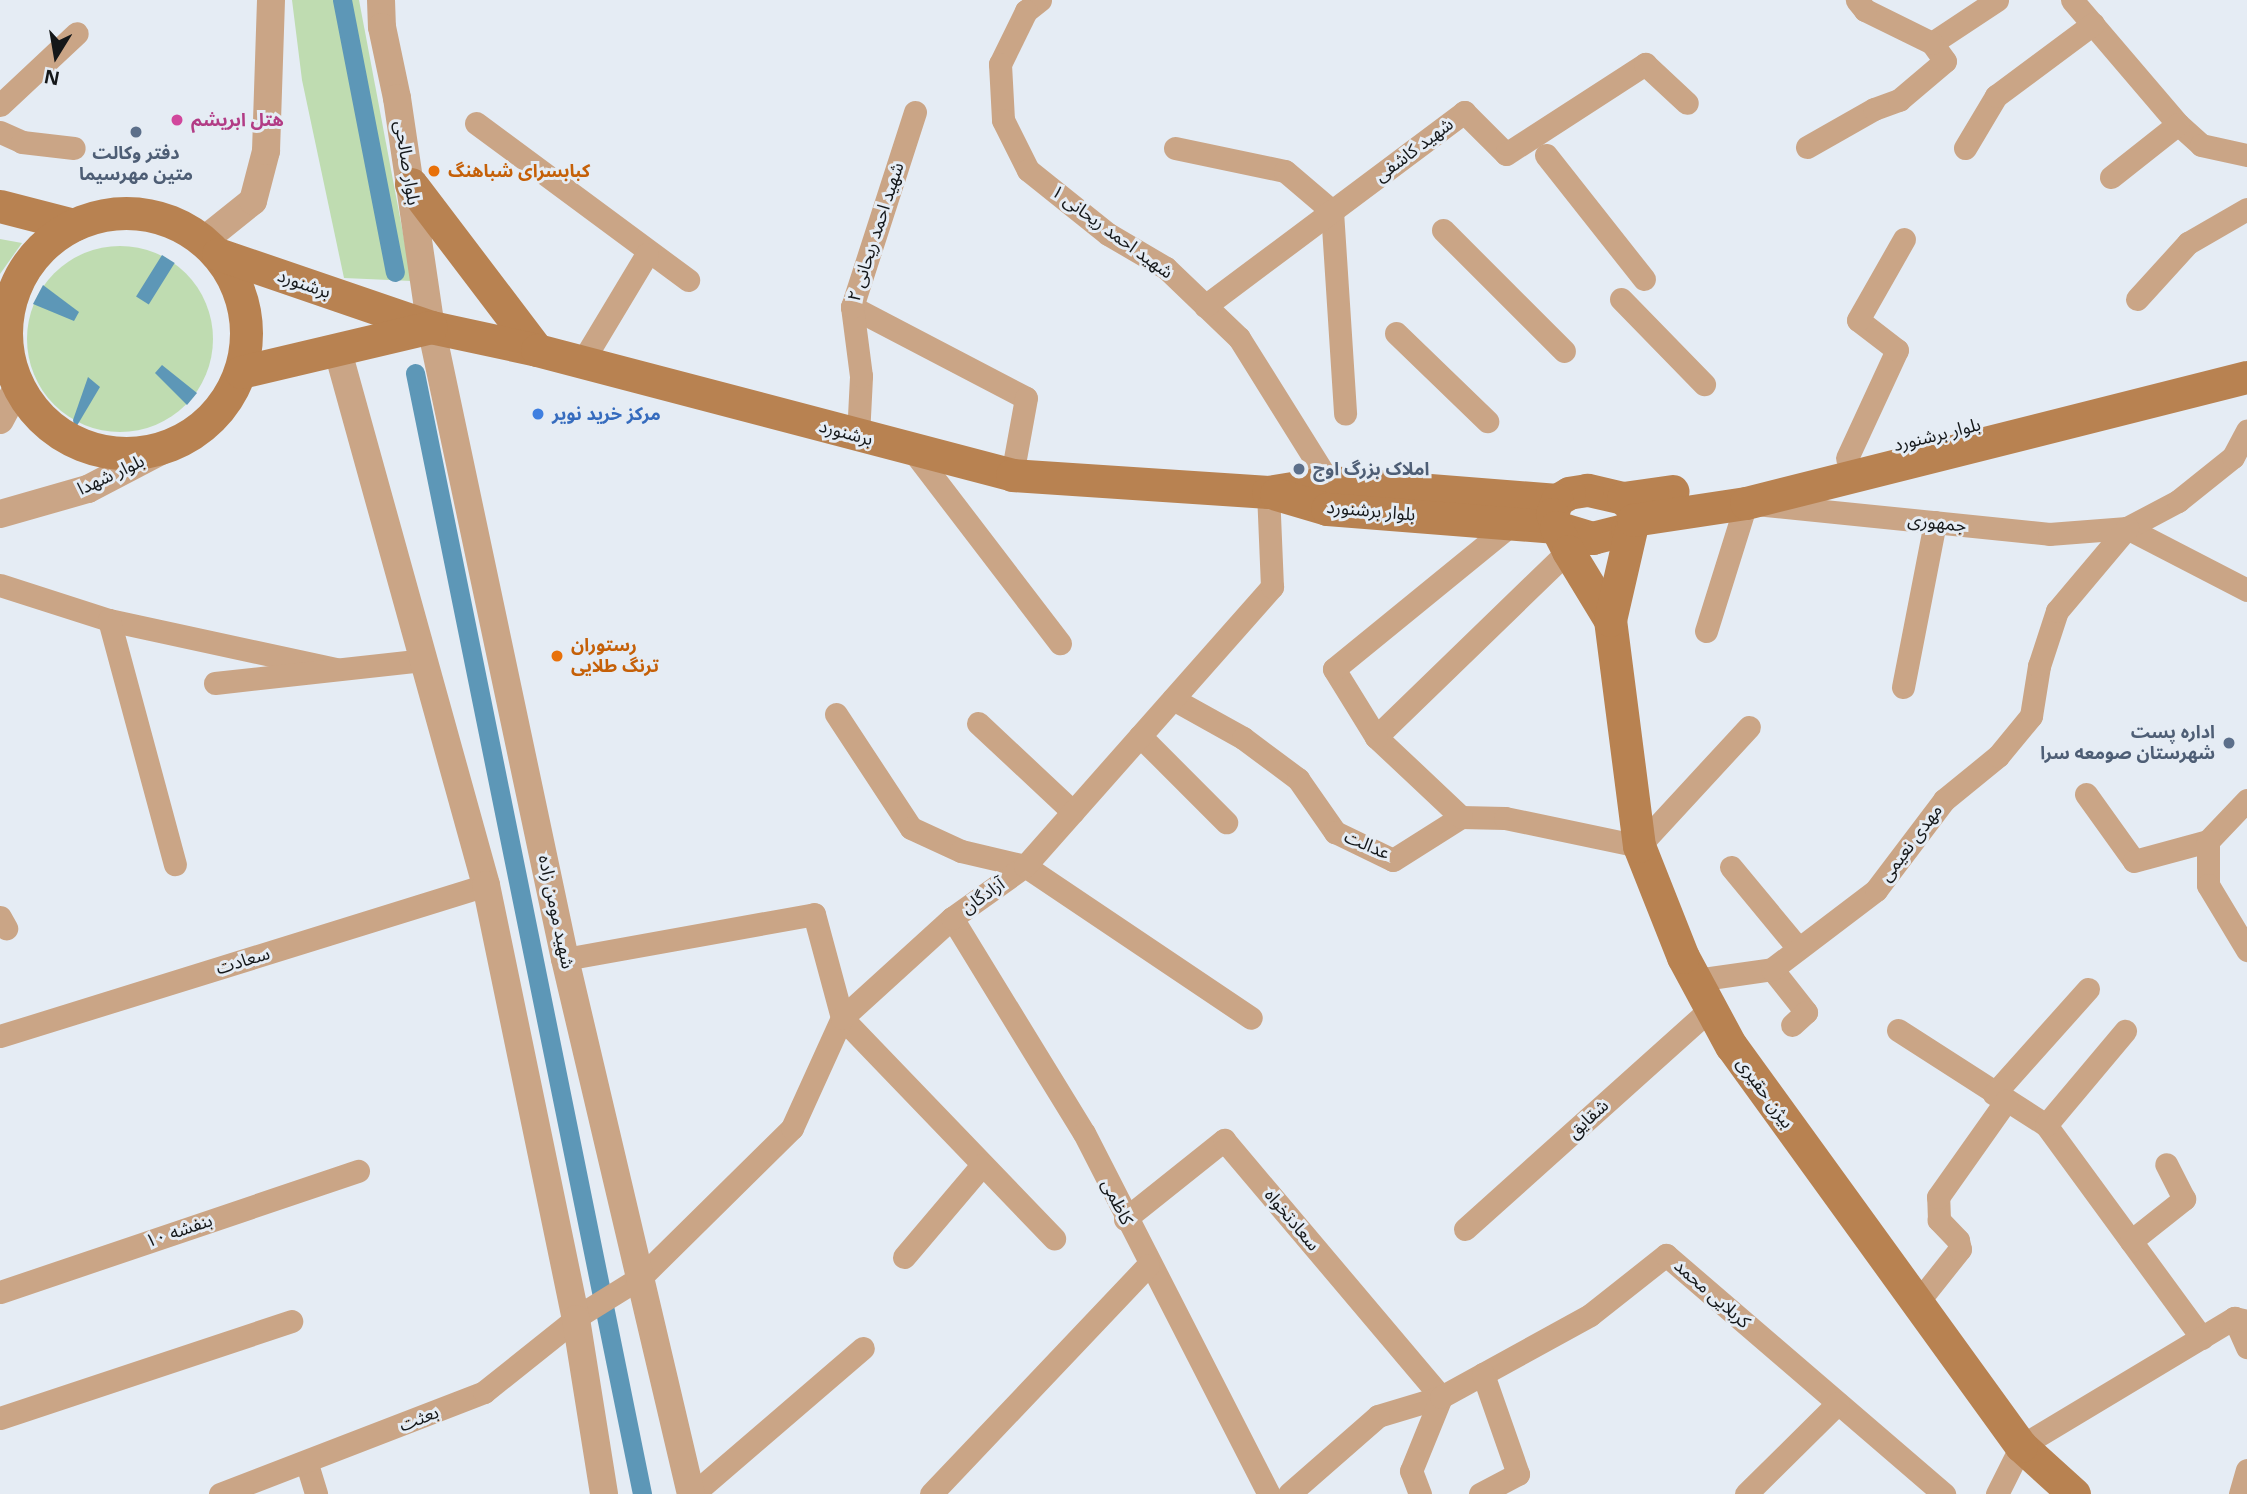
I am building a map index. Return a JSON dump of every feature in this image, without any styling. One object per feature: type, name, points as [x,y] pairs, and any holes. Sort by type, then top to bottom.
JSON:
[{"type":"main road","points":[[411,184],[537,350]]},
{"type":"main road","points":[[0,206],[74,225]]},
{"type":"main road","points":[[123,212],[149,215],[173,222],[211,247],[232,275],[247,323],[241,372],[224,405],[180,441],[129,453],[77,443],[48,424],[8,362],[6,320],[15,286],[33,257],[74,225],[123,212]]},
{"type":"main road","name":"برشنورد","points":[[211,247],[431,327],[537,350],[1012,475],[1268,492]]},
{"type":"main road","name":"برشنورد","points":[[241,372],[431,327]]},
{"type":"main road","name":"بلوار برشنورد","points":[[1628,509],[1847,458],[2247,355]]},
{"type":"main road","name":"بلوار برشنورد","points":[[1628,509],[1746,503],[2247,377]]},
{"type":"main road","name":"بلوار برشنورد","points":[[1268,492],[1329,482],[1560,526]]},
{"type":"main road","points":[[1560,526],[1587,491],[1628,509]]},
{"type":"main road","name":"بلوار برشنورد","points":[[1268,492],[1327,509],[1560,526]]},
{"type":"main road","points":[[1560,526],[1592,538],[1613,536],[1628,509]]},
{"type":"main road","points":[[1610,620],[1628,509]]},
{"type":"main road","points":[[1560,526],[1610,620]]},
{"type":"main road","name":"بیژن حقیری","points":[[1610,620],[1639,846],[1711,1009],[1731,1046],[2021,1446],[2074,1494]]},
{"type":"street","points":[[211,247],[253,201],[266,151],[271,0]]},
{"type":"street","name":"بلوار صالحی","points":[[381,0],[382,27],[411,184],[431,327]]},
{"type":"street","name":"شهید احمد ریحانی ۱","points":[[1040,0],[1026,11],[1000,64],[1003,120],[1028,170],[1108,234],[1166,268],[1239,338],[1329,482]]},
{"type":"street","points":[[1807,147],[1874,108],[1899,100],[1945,61],[1933,43],[1865,10],[1857,0]]},
{"type":"street","points":[[1933,43],[1997,0]]},
{"type":"street","points":[[2072,0],[2178,124],[2201,145],[2243,147]]},
{"type":"street","points":[[1965,148],[1996,96],[2093,24]]},
{"type":"street","points":[[0,105],[77,33]]},
{"type":"street","name":"شهید کاشفی","points":[[1205,306],[1464,112],[1506,154],[1645,64],[1687,103]]},
{"type":"street","name":"شهید احمد ریحانی ۲","points":[[858,436],[862,376],[852,307],[915,112]]},
{"type":"street","points":[[476,123],[647,254],[688,280]]},
{"type":"street","points":[[2111,177],[2178,124]]},
{"type":"street","points":[[0,132],[22,142],[74,148]]},
{"type":"street","points":[[1175,148],[1286,171],[1332,211],[1345,414]]},
{"type":"street","points":[[1546,155],[1644,279]]},
{"type":"street","points":[[2137,299],[2188,243],[2247,209]]},
{"type":"street","points":[[1443,230],[1564,351]]},
{"type":"street","points":[[1847,458],[1897,351],[1858,320],[1904,239]]},
{"type":"street","points":[[582,362],[647,254]]},
{"type":"street","points":[[1621,299],[1704,384]]},
{"type":"street","points":[[852,307],[1026,398],[1012,475]]},
{"type":"street","name":"شهید مومن زاده","points":[[431,327],[565,959],[630,1283],[692,1494]]},
{"type":"street","points":[[1396,333],[1487,421]]},
{"type":"street","points":[[337,348],[486,886],[586,1312],[604,1494]]},
{"type":"street","points":[[0,420],[8,362]]},
{"type":"street","name":"جمهوری","points":[[1746,503],[2049,534],[2127,528],[2178,501],[2233,457],[2247,431]]},
{"type":"street","name":"بلوار شهدا","points":[[0,514],[88,489],[180,441]]},
{"type":"street","points":[[913,451],[1060,643]]},
{"type":"street","name":"آزادگان","points":[[630,1283],[792,1128],[842,1018],[951,918],[1025,866],[1272,587],[1268,492]]},
{"type":"street","points":[[1706,631],[1746,503]]},
{"type":"street","points":[[1903,687],[1935,522]]},
{"type":"street","points":[[1513,523],[1334,669],[1376,737],[1461,817],[1505,818],[1639,846],[1749,727]]},
{"type":"street","points":[[1376,737],[1560,526]]},
{"type":"street","points":[[2127,528],[2247,590]]},
{"type":"street","name":"مهدی نعیمی","points":[[1696,980],[1772,968],[1876,890],[1944,800],[1998,755],[2031,716],[2039,666],[2057,611],[2127,528]]},
{"type":"street","points":[[0,585],[109,621],[336,669]]},
{"type":"street","points":[[109,621],[175,864]]},
{"type":"street","points":[[215,683],[423,660]]},
{"type":"street","name":"عدالت","points":[[1173,699],[1243,738],[1298,779],[1335,832],[1393,859],[1461,817]]},
{"type":"street","points":[[836,713],[911,828],[961,851],[1025,866],[1251,1018]]},
{"type":"street","points":[[978,723],[1073,812]]},
{"type":"street","points":[[1140,736],[1226,822]]},
{"type":"street","points":[[2086,794],[2134,861],[2208,841],[2247,800]]},
{"type":"street","points":[[2208,841],[2208,885],[2247,950]]},
{"type":"street","points":[[1731,867],[1798,948]]},
{"type":"street","name":"سعادت","points":[[0,1036],[486,886]]},
{"type":"street","points":[[565,959],[814,914],[842,1018],[1054,1238]]},
{"type":"street","name":"کاظمی","points":[[951,918],[1084,1133],[1148,1265],[1269,1494]]},
{"type":"street","points":[[1772,968],[1799,1018]]},
{"type":"street","points":[[1917,1303],[1960,1249],[1958,1240],[1938,1220],[1938,1197],[2000,1097],[2088,989]]},
{"type":"street","name":"شقایق","points":[[1465,1229],[1711,1009]]},
{"type":"street","points":[[1898,1030],[2046,1125],[2202,1338]]},
{"type":"street","points":[[2046,1125],[2125,1031]]},
{"type":"street","name":"سعادتخواه","points":[[1125,1219],[1224,1140],[1441,1397]]},
{"type":"street","points":[[2130,1241],[2184,1199],[2166,1164]]},
{"type":"street","points":[[904,1257],[982,1166]]},
{"type":"street","name":"بنفشه ۱۰","points":[[0,1292],[358,1171]]},
{"type":"street","name":"کربلایی محمد","points":[[1289,1494],[1378,1416],[1441,1397],[1590,1315],[1666,1255],[1944,1494]]},
{"type":"street","points":[[931,1494],[1148,1265]]},
{"type":"street","name":"بعثت","points":[[220,1494],[307,1464],[485,1392],[586,1312],[630,1283]]},
{"type":"street","points":[[1997,1494],[2021,1446],[2202,1338],[2240,1319],[2247,1347]]},
{"type":"street","points":[[0,1418],[291,1321]]},
{"type":"street","points":[[692,1494],[863,1348]]},
{"type":"street","points":[[1480,1494],[1518,1474],[1483,1374]]},
{"type":"street","points":[[1420,1494],[1411,1471],[1441,1397]]},
{"type":"street","points":[[1746,1494],[1838,1403]]},
{"type":"street","points":[[307,1464],[316,1494]]},
{"type":"street","points":[[2240,1494],[2247,1470]]},
{"type":"green space","points":[[292,0],[359,0],[412,281],[344,278],[302,80]]},
{"type":"green space","points":[[0,239],[22,243],[0,274]]},
{"type":"green space","points":[[120,246],[156,253],[186,273],[206,303],[213,339],[206,375],[186,405],[156,425],[120,432],[84,425],[54,405],[34,375],[27,339],[34,303],[54,273],[84,253]]},
{"type":"water","points":[[162,255],[175,263],[149,305],[136,297]]},
{"type":"water","points":[[43,285],[79,312],[74,321],[33,304]]},
{"type":"water","points":[[162,365],[197,393],[187,405],[155,373]]},
{"type":"water","points":[[88,377],[100,387],[75,429],[73,420]]},
{"type":"waterway","points":[[342,0],[395,272]]},
{"type":"waterway","points":[[415,373],[642,1494]]},
{"type":"place","name":"هتل ابریشم","points":[[177,120]]},
{"type":"place","name":"دفتر وکالت متین مهرسیما","points":[[136,132]]},
{"type":"place","name":"کبابسرای شباهنگ","points":[[434,171]]},
{"type":"place","name":"مرکز خرید نویر","points":[[538,414]]},
{"type":"place","name":"املاک بزرگ اوج","points":[[1299,469]]},
{"type":"place","name":"رستوران ترنگ طلایی","points":[[557,656]]},
{"type":"place","name":"اداره پست شهرستان صومعه سرا","points":[[2229,743]]}]
